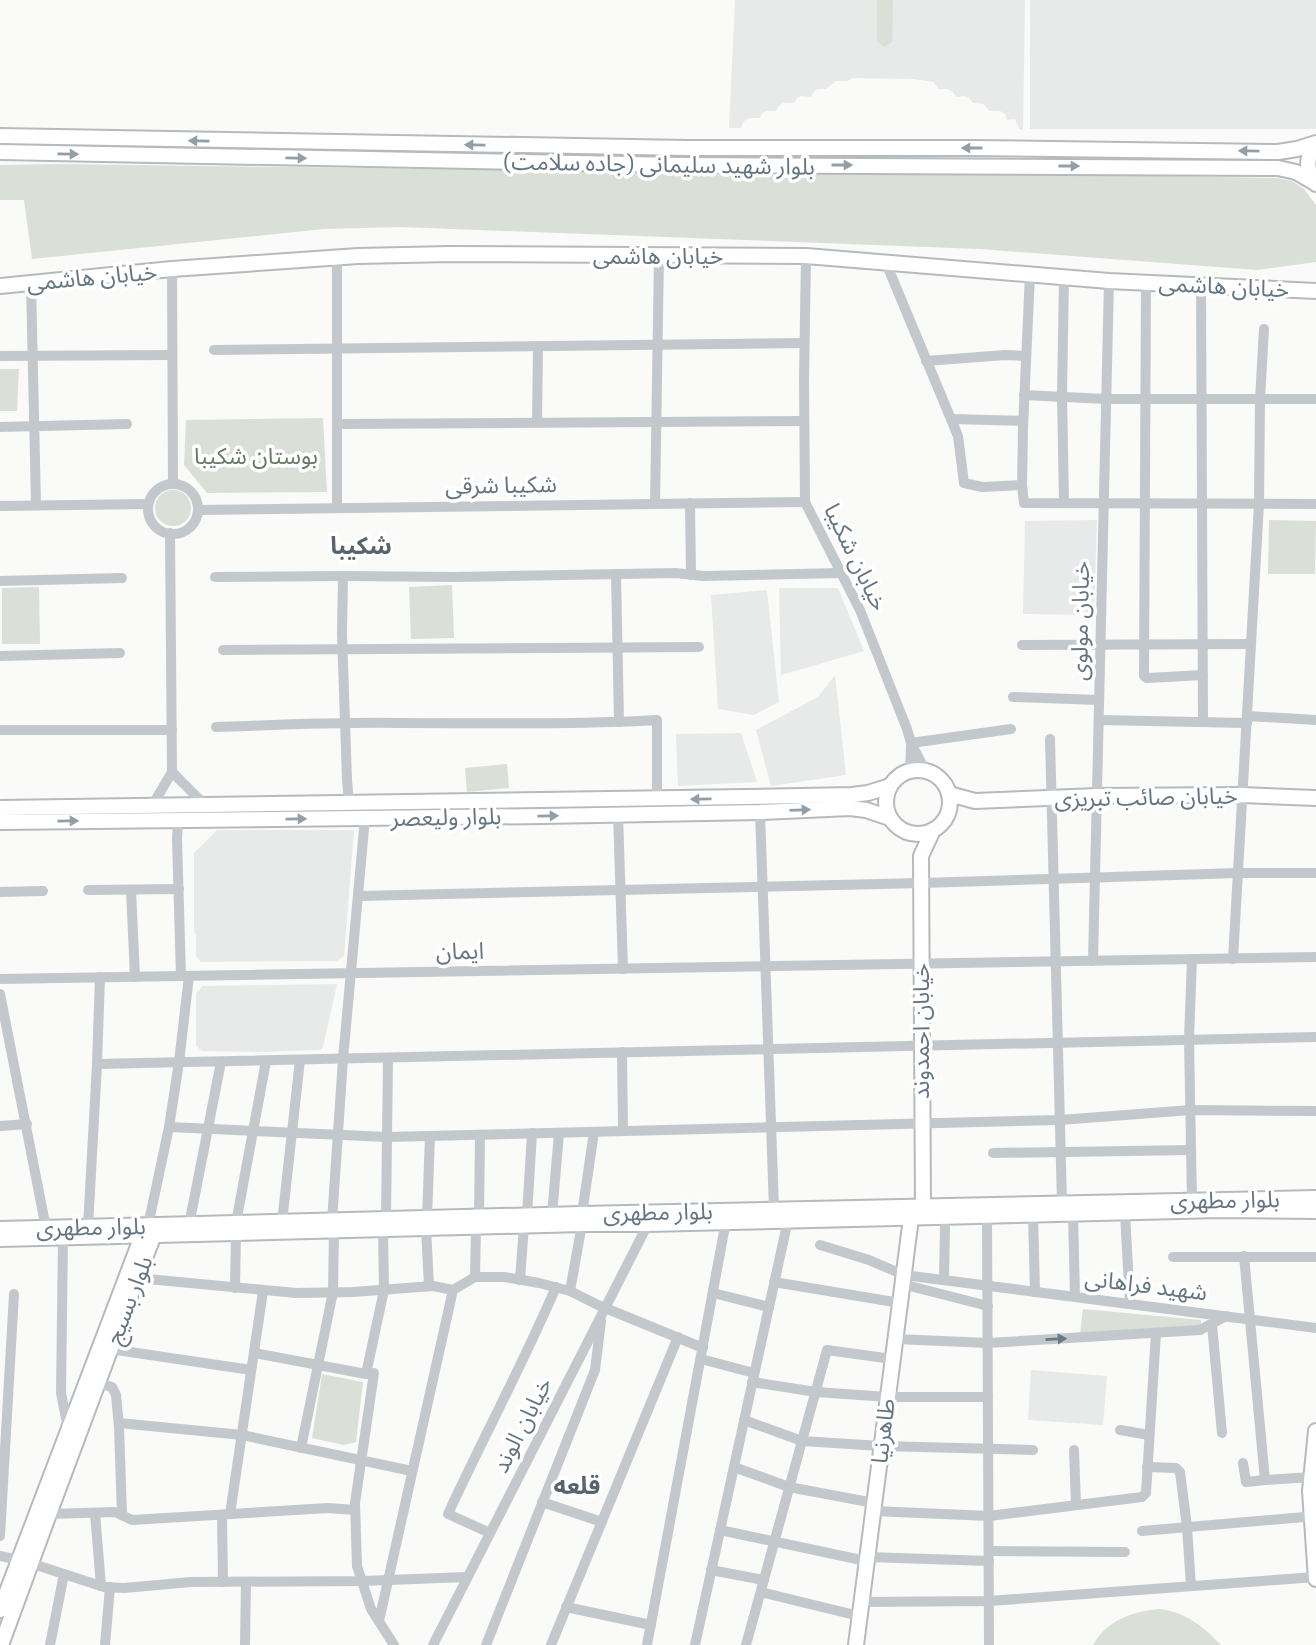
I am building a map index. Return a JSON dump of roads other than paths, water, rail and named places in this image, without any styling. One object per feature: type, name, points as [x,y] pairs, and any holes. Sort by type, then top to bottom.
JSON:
[{"type":"main road","name":"بلوار شهید سلیمانی (جاده سلامت)","points":[[0,136],[808,149],[1278,152],[1316,144]]},
{"type":"main road","points":[[1316,144],[1311,151],[1308,165],[1308,172],[1316,183]]},
{"type":"main road","name":"بلوار شهید سلیمانی (جاده سلامت)","points":[[0,152],[680,165],[1278,168],[1296,172],[1316,183]]},
{"type":"main road","name":"خیابان هاشمی","points":[[0,286],[172,269],[337,257],[450,254],[806,256],[1109,281],[1316,290]]},
{"type":"main road","points":[[945,818],[950,802],[940,780],[926,772],[910,771],[890,786],[886,802],[890,818],[921,856],[933,830],[945,818],[975,800]]},
{"type":"main road","name":"بلوار ولیعصر","points":[[0,808],[657,800],[852,795],[890,786]]},
{"type":"main road","name":"خیابان صائب تبریزی","points":[[948,794],[975,800],[1242,795],[1316,798]]},
{"type":"main road","points":[[349,803],[365,818]]},
{"type":"main road","name":"بلوار ولیعصر","points":[[0,822],[760,812],[850,808],[890,818]]},
{"type":"main road","points":[[902,830],[918,834],[933,830]]},
{"type":"main road","name":"خیابان احمدوند","points":[[921,856],[923,1206]]},
{"type":"main road","name":"بلوار مطهری","points":[[0,1239],[236,1228],[582,1219],[774,1209],[1316,1198]]},
{"type":"main road","points":[[911,1218],[923,1206]]},
{"type":"main road","name":"بلوار مطهری","points":[[525,1220],[552,1215],[648,1224],[1220,1210],[1316,1211]]},
{"type":"main road","name":"طاهرنیا","points":[[856,1645],[911,1218]]},
{"type":"main road","name":"بلوار مطهری","points":[[0,1229],[88,1227],[148,1232],[189,1224],[236,1228],[282,1222],[333,1226]]},
{"type":"main road","name":"بلوار بسیج","points":[[0,1610],[48,1514],[137,1278],[148,1232]]},
{"type":"main road","name":"بلوار بسیج","points":[[1,1645],[24,1562],[68,1428],[148,1232]]},
{"type":"main road","points":[[1316,1431],[1311,1477],[1316,1577]]},
{"type":"street","name":"خیابان شکیبا","points":[[806,256],[805,502],[860,610],[911,743]]},
{"type":"street","points":[[337,257],[337,508]]},
{"type":"street","points":[[654,504],[659,257]]},
{"type":"street","points":[[886,263],[958,436],[964,483],[982,486],[1022,485]]},
{"type":"street","points":[[172,269],[173,484]]},
{"type":"street","points":[[1030,274],[1023,421],[1024,503],[1316,504]]},
{"type":"street","points":[[1063,277],[1063,503]]},
{"type":"street","name":"خیابان مولوی","points":[[1093,961],[1109,281]]},
{"type":"street","points":[[31,282],[36,505]]},
{"type":"street","points":[[1146,282],[1144,676],[1203,675]]},
{"type":"street","points":[[1201,286],[1203,722]]},
{"type":"street","points":[[1233,959],[1259,504],[1259,399],[1264,329]]},
{"type":"street","points":[[214,350],[804,343]]},
{"type":"street","points":[[537,422],[538,346]]},
{"type":"street","points":[[0,356],[172,355]]},
{"type":"street","points":[[926,361],[1026,356]]},
{"type":"street","points":[[1024,395],[1106,399],[1316,399]]},
{"type":"street","points":[[951,419],[1023,421]]},
{"type":"street","points":[[337,424],[804,421]]},
{"type":"street","points":[[0,427],[127,424]]},
{"type":"street","points":[[173,484],[188,489],[197,502],[198,510],[192,525],[178,533],[163,532],[149,517],[148,504],[155,492],[160,487],[173,484]]},
{"type":"street","name":"شکیبا شرقی","points":[[198,510],[805,502]]},
{"type":"street","points":[[690,503],[691,575]]},
{"type":"street","points":[[0,506],[148,504]]},
{"type":"street","points":[[152,806],[172,772],[170,533]]},
{"type":"street","points":[[215,577],[459,577],[676,573],[703,576],[841,573]]},
{"type":"street","points":[[616,574],[620,722]]},
{"type":"street","points":[[343,576],[349,803]]},
{"type":"street","points":[[0,581],[122,578]]},
{"type":"street","points":[[1021,645],[1251,644]]},
{"type":"street","points":[[223,650],[699,647]]},
{"type":"street","points":[[0,656],[120,653]]},
{"type":"street","points":[[1013,697],[1099,700]]},
{"type":"street","points":[[216,727],[656,720],[657,800]]},
{"type":"street","points":[[1099,720],[1316,720]]},
{"type":"street","points":[[911,743],[1011,729]]},
{"type":"street","points":[[0,730],[172,730]]},
{"type":"street","points":[[1050,739],[1062,1203]]},
{"type":"street","points":[[910,771],[911,743]]},
{"type":"street","points":[[911,743],[926,772]]},
{"type":"street","points":[[172,772],[204,804]]},
{"type":"street","points":[[760,812],[774,1209]]},
{"type":"street","points":[[618,814],[623,969]]},
{"type":"street","points":[[301,1448],[333,1292],[333,1226],[343,1059],[365,818]]},
{"type":"street","points":[[148,1232],[180,1062],[185,976],[178,889],[178,820]]},
{"type":"street","points":[[359,897],[1316,873]]},
{"type":"street","points":[[88,890],[178,889]]},
{"type":"street","points":[[131,890],[135,976]]},
{"type":"street","points":[[0,892],[43,891]]},
{"type":"street","name":"ایمان","points":[[0,979],[1316,957]]},
{"type":"street","points":[[1192,960],[1189,1039],[1192,1202]]},
{"type":"street","points":[[88,1227],[100,977]]},
{"type":"street","points":[[0,994],[46,1228]]},
{"type":"street","points":[[97,1064],[1316,1037]]},
{"type":"street","points":[[622,1052],[623,1131]]},
{"type":"street","points":[[388,1058],[384,1290],[370,1374],[355,1510],[357,1566],[371,1609],[394,1645]]},
{"type":"street","points":[[235,1288],[236,1228],[266,1060]]},
{"type":"street","points":[[282,1222],[300,1060]]},
{"type":"street","points":[[189,1224],[221,1062]]},
{"type":"street","points":[[169,1127],[387,1137],[1060,1120],[1191,1110],[1316,1111]]},
{"type":"street","points":[[0,1126],[27,1124]]},
{"type":"street","points":[[570,1291],[594,1132]]},
{"type":"street","points":[[520,1280],[532,1133]]},
{"type":"street","points":[[552,1215],[559,1133]]},
{"type":"street","points":[[475,1277],[480,1135]]},
{"type":"street","points":[[429,1286],[426,1223],[430,1136]]},
{"type":"street","points":[[993,1153],[1191,1150]]},
{"type":"street","points":[[1125,1213],[1130,1304]]},
{"type":"street","points":[[1073,1214],[1075,1297]]},
{"type":"street","points":[[1033,1215],[1035,1292]]},
{"type":"street","points":[[988,1216],[989,1645]]},
{"type":"street","points":[[695,1645],[788,1220]]},
{"type":"street","points":[[648,1645],[726,1221]]},
{"type":"street","name":"خیابان الوند","points":[[433,1645],[648,1224]]},
{"type":"street","points":[[944,1227],[944,1280]]},
{"type":"street","points":[[63,1237],[61,1393],[68,1428]]},
{"type":"street","points":[[820,1245],[869,1260],[903,1280],[988,1306]]},
{"type":"street","points":[[1244,1256],[1265,1479]]},
{"type":"street","points":[[1173,1257],[1316,1257]]},
{"type":"street","points":[[137,1278],[296,1293],[429,1286],[453,1290],[475,1277],[520,1280],[570,1291],[598,1305],[604,1311],[678,1337],[702,1353],[753,1378],[816,1392],[888,1397],[988,1397]]},
{"type":"street","name":"شهید فراهانی","points":[[903,1280],[944,1280],[1226,1316]]},
{"type":"street","points":[[774,1282],[900,1303]]},
{"type":"street","points":[[490,1533],[447,1514],[535,1338],[556,1287]]},
{"type":"street","points":[[379,1621],[453,1290]]},
{"type":"street","points":[[223,1582],[226,1515],[242,1435],[263,1291]]},
{"type":"street","points":[[713,1293],[769,1307]]},
{"type":"street","points":[[0,1536],[14,1294]]},
{"type":"street","points":[[486,1645],[596,1370],[604,1311]]},
{"type":"street","points":[[1226,1316],[1316,1328]]},
{"type":"street","name":"شهید فراهانی","points":[[895,1339],[988,1343],[1200,1331],[1226,1316]]},
{"type":"street","points":[[1212,1325],[1222,1433]]},
{"type":"street","points":[[734,1467],[789,1487],[873,1507],[989,1516],[1142,1497],[1146,1493],[1156,1333]]},
{"type":"street","points":[[551,1645],[678,1337]]},
{"type":"street","points":[[110,1349],[251,1370]]},
{"type":"street","points":[[746,1645],[827,1350],[892,1359]]},
{"type":"street","points":[[254,1353],[370,1374]]},
{"type":"street","points":[[98,1383],[112,1387],[116,1395],[122,1516]]},
{"type":"street","points":[[744,1420],[802,1441],[1033,1450]]},
{"type":"street","points":[[118,1423],[242,1435],[412,1471]]},
{"type":"street","points":[[1120,1430],[1150,1435]]},
{"type":"street","points":[[1074,1450],[1076,1505]]},
{"type":"street","points":[[1243,1462],[1246,1482],[1311,1477]]},
{"type":"street","points":[[1147,1467],[1176,1468],[1180,1472],[1191,1586]]},
{"type":"street","points":[[542,1502],[602,1521]]},
{"type":"street","points":[[48,1514],[115,1512],[132,1520],[328,1508],[355,1510]]},
{"type":"street","points":[[96,1513],[106,1587],[105,1645]]},
{"type":"street","points":[[1142,1531],[1313,1516]]},
{"type":"street","points":[[720,1530],[867,1559],[1125,1552]]},
{"type":"street","points":[[0,1556],[106,1587],[124,1588],[191,1582],[467,1577]]},
{"type":"street","points":[[712,1570],[764,1580]]},
{"type":"street","points":[[50,1645],[64,1574]]},
{"type":"street","points":[[761,1592],[860,1609],[1316,1577]]},
{"type":"street","points":[[245,1645],[246,1582]]},
{"type":"street","points":[[566,1607],[651,1625]]},
{"type":"district","name":"شکیبا","points":[[361,546]]},
{"type":"district","name":"قلعه","points":[[577,1486]]},
{"type":"park label","name":"بوستان شکیبا","points":[[256,456]]}]
